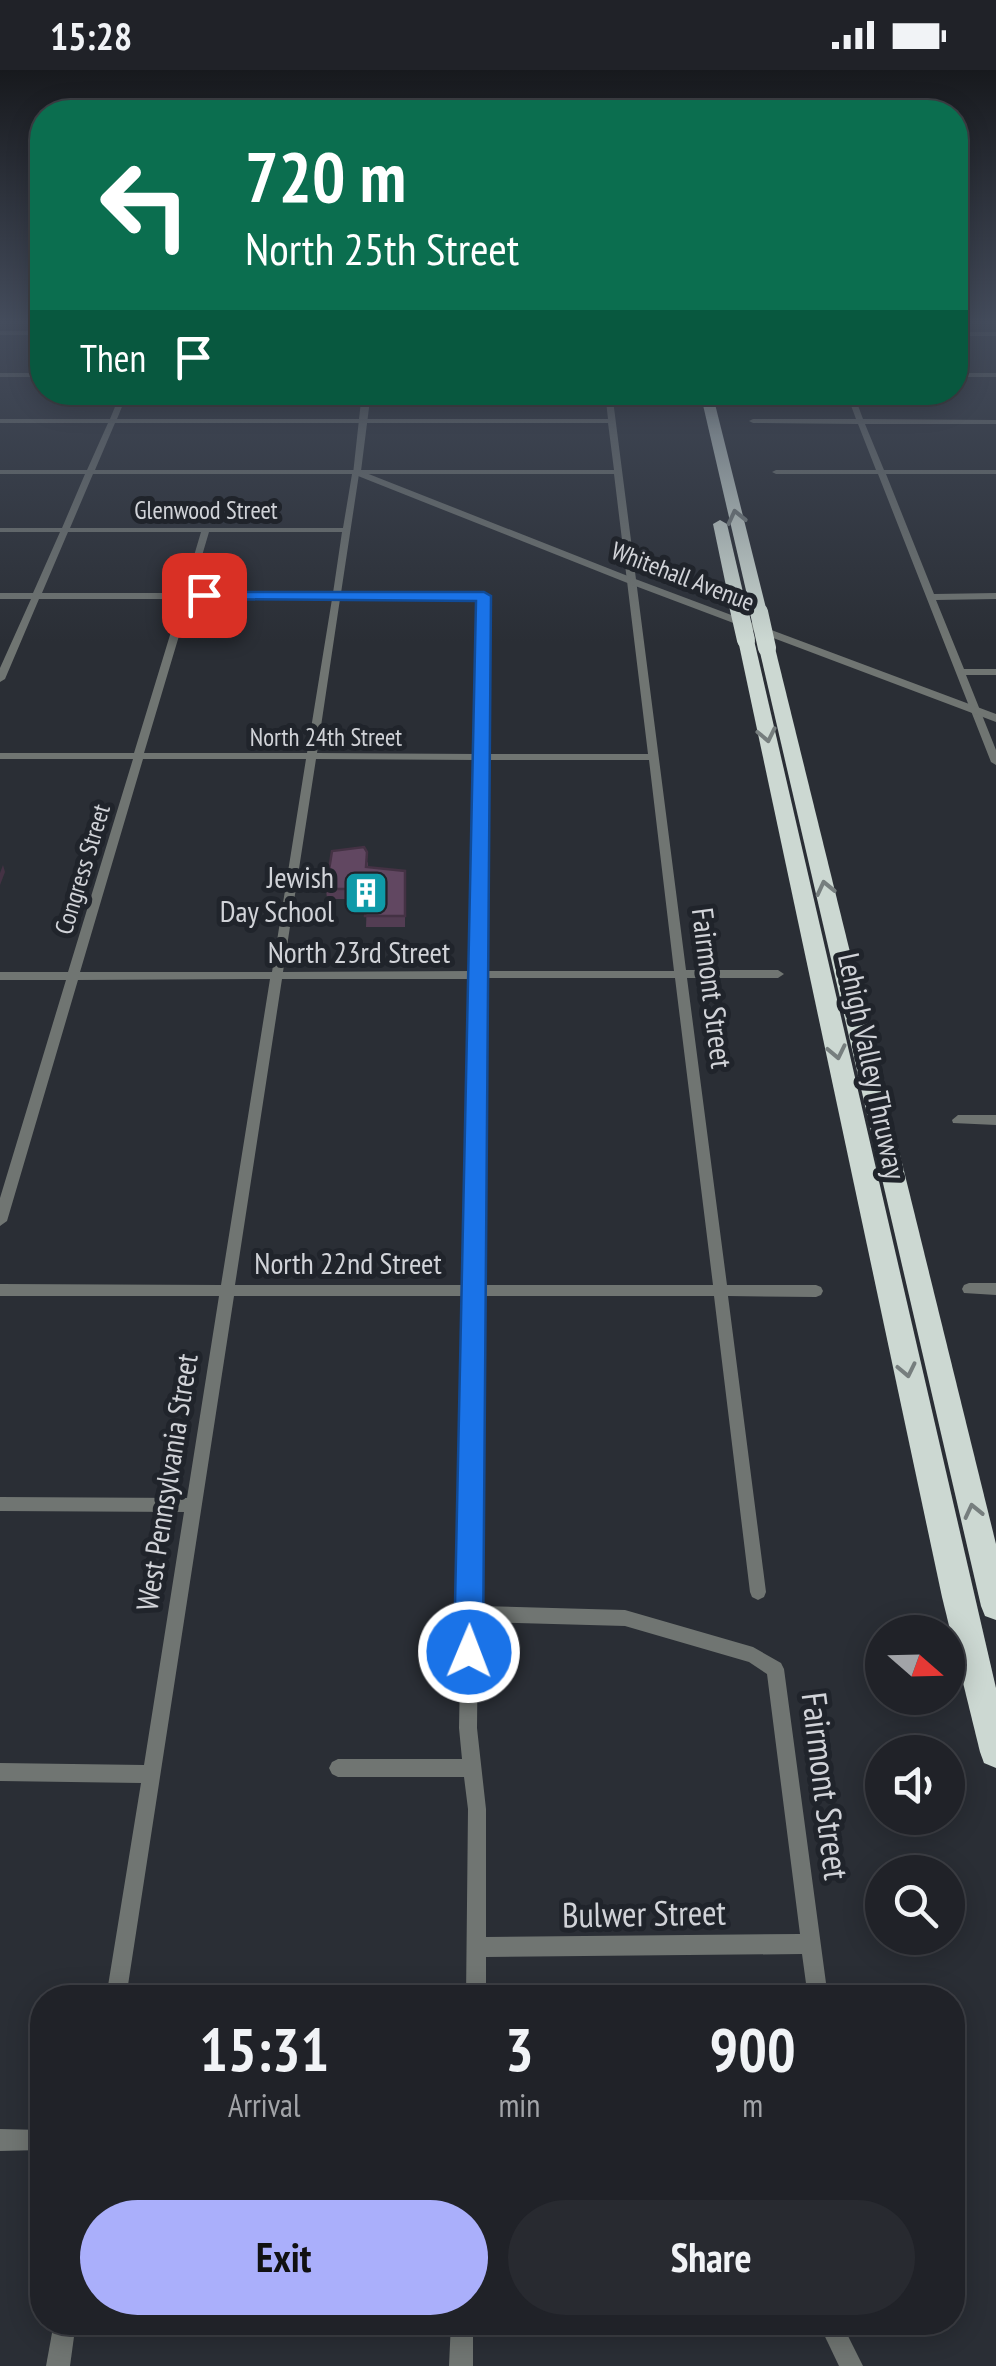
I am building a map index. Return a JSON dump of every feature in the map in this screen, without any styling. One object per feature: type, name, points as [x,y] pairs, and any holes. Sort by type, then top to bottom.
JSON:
[{"type":"highway","name":"Lehigh Valley Thruway","points":[[700,427],[738,605],[757,644],[996,1606]]},
{"type":"highway","name":"Lehigh Valley Thruway","points":[[714,427],[759,612],[757,644],[957,1597],[996,1752]]},
{"type":"street","points":[[0,679],[109,427]]},
{"type":"street","points":[[356,472],[362,427]]},
{"type":"street","name":"Fairmont Street","points":[[613,427],[758,1592]]},
{"type":"street","points":[[864,427],[996,762]]},
{"type":"street","points":[[0,472],[618,472]]},
{"type":"street","name":"West Pennsylvania Street","points":[[118,1985],[356,472]]},
{"type":"street","name":"Whitehall Avenue","points":[[356,472],[996,718]]},
{"type":"street","points":[[776,472],[996,472]]},
{"type":"street","name":"Glenwood Street","points":[[0,530],[345,530]]},
{"type":"street","name":"Congress Street","points":[[0,1221],[206,530]]},
{"type":"street","points":[[0,596],[484,596],[468,1728],[474,1768],[476,1985]]},
{"type":"street","points":[[930,597],[996,596]]},
{"type":"street","points":[[961,672],[996,672]]},
{"type":"street","name":"North 24th Street","points":[[0,756],[653,757]]},
{"type":"street","name":"North 23rd Street","points":[[0,976],[778,974]]},
{"type":"street","points":[[958,1120],[996,1120]]},
{"type":"street","points":[[969,1288],[996,1289]]},
{"type":"street","name":"North 22nd Street","points":[[0,1290],[816,1291]]},
{"type":"street","points":[[0,1504],[193,1505]]},
{"type":"street","name":"Fairmont Street","points":[[470,1614],[625,1618],[753,1655],[770,1664],[777,1676],[817,1985]]},
{"type":"street","points":[[338,1768],[474,1768]]},
{"type":"street","points":[[0,1772],[150,1774]]},
{"type":"street","name":"Bulwer Street","points":[[476,1947],[812,1944]]},
{"type":"street","points":[[0,2140],[30,2140]]},
{"type":"street","points":[[58,2366],[63,2335]]},
{"type":"street","points":[[460,2366],[461,2335]]},
{"type":"street","points":[[836,2335],[852,2366]]},
{"type":"building","name":"Jewish Day School","points":[[364,847],[366,867],[405,871],[405,916],[365,916],[368,889],[326,889],[332,851]]},
{"type":"place","name":"Jewish Day School","points":[[366,893]]},
{"type":"route","points":[[204,595],[484,596],[469,1652]]}]
